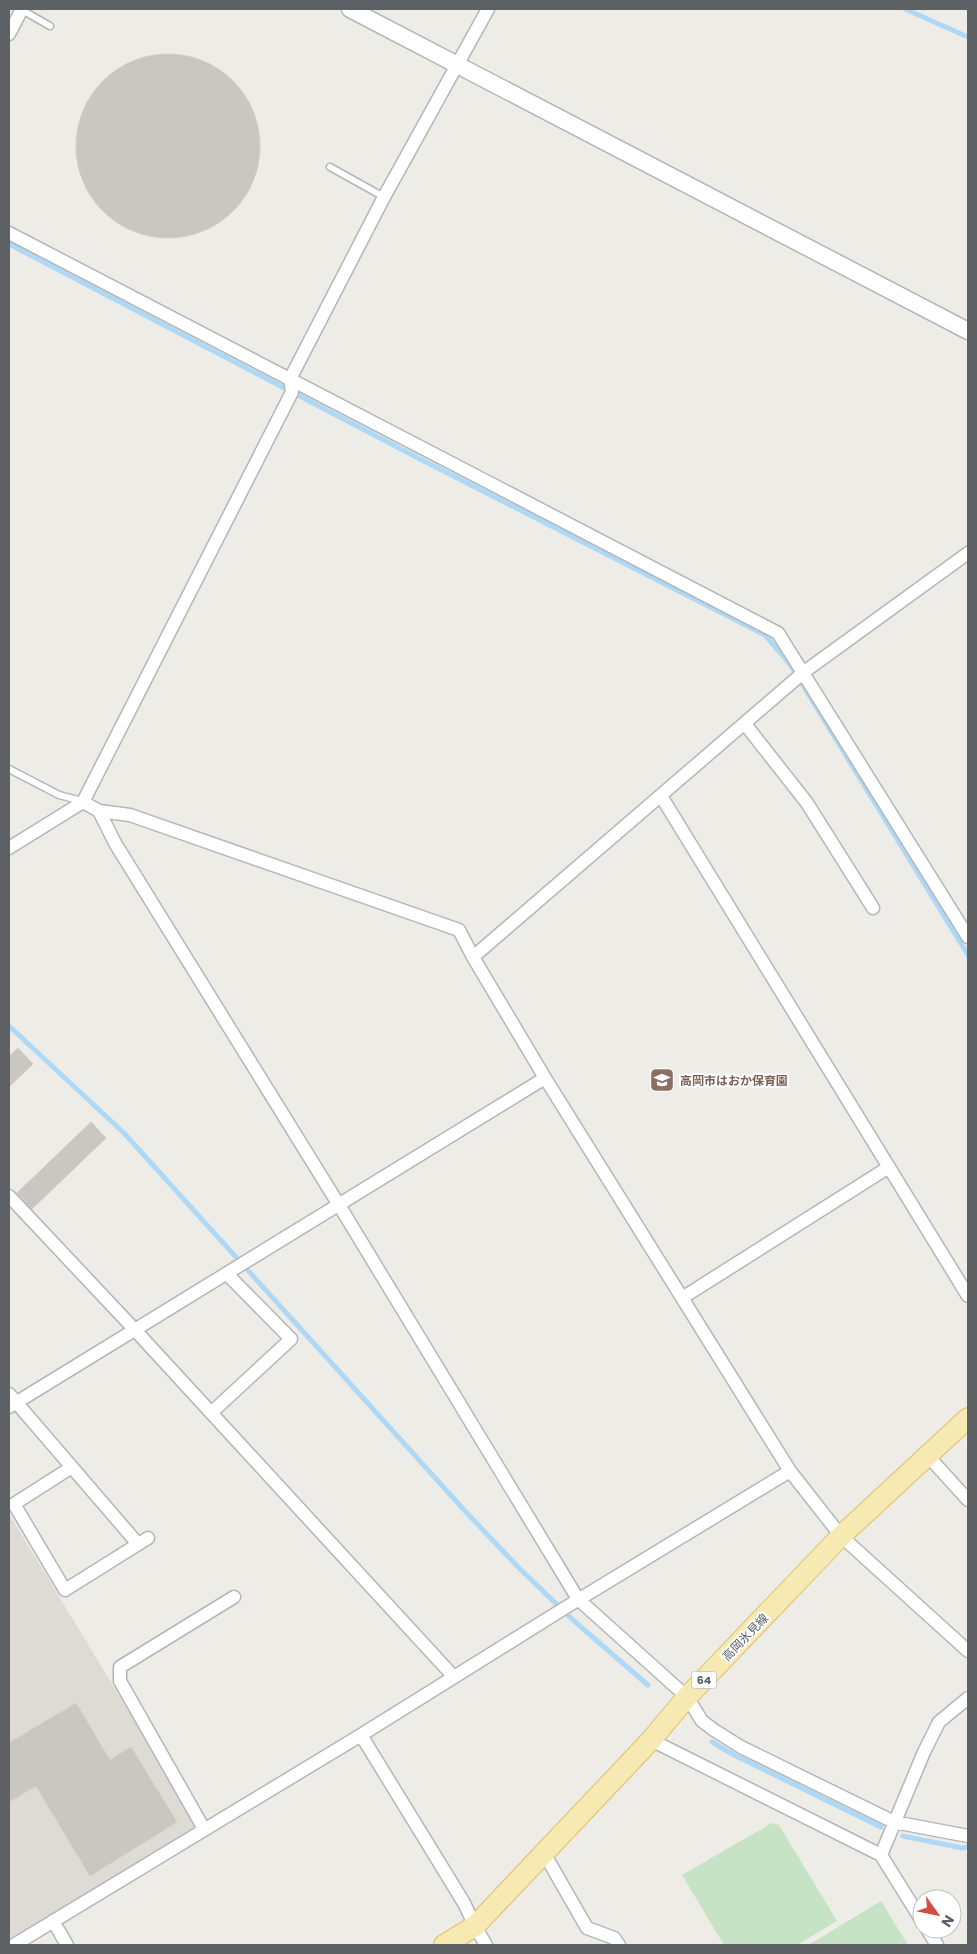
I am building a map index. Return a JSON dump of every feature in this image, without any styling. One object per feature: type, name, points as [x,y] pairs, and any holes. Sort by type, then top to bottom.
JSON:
[{"type":"main road","name":"高岡氷見線","points":[[444,1945],[475,1926],[651,1740],[688,1697],[842,1536],[968,1418]]},
{"type":"street","points":[[9,34],[22,9]]},
{"type":"street","points":[[350,9],[968,331]]},
{"type":"street","points":[[9,848],[83,802],[281,412],[291,386],[384,197],[488,9]]},
{"type":"street","points":[[9,233],[291,386],[778,633],[968,937]]},
{"type":"street","points":[[473,958],[803,674],[968,553]]},
{"type":"street","points":[[745,724],[807,803],[873,908]]},
{"type":"street","points":[[661,796],[968,1296]]},
{"type":"street","points":[[83,802],[99,811],[130,814],[459,930],[473,958],[545,1078],[790,1472],[842,1536],[968,1651]]},
{"type":"street","points":[[99,811],[115,843],[339,1205],[573,1602],[688,1697],[702,1721],[741,1746],[894,1822],[968,1836]]},
{"type":"street","points":[[72,1467],[14,1504],[65,1590],[143,1541],[11,1401],[247,1262],[545,1078]]},
{"type":"street","points":[[682,1298],[889,1167]]},
{"type":"street","points":[[9,1196],[454,1677]]},
{"type":"street","points":[[211,1413],[291,1339],[229,1272]]},
{"type":"street","points":[[927,1455],[968,1500]]},
{"type":"street","points":[[14,1945],[362,1735],[573,1602],[790,1472]]},
{"type":"street","points":[[204,1829],[120,1681],[120,1667],[234,1597]]},
{"type":"street","points":[[881,1855],[924,1752],[939,1722],[968,1698]]},
{"type":"street","points":[[362,1735],[464,1903],[486,1945]]},
{"type":"street","points":[[651,1740],[881,1855],[912,1905]]},
{"type":"street","points":[[544,1853],[587,1928],[614,1938],[618,1945]]},
{"type":"street","points":[[53,1921],[67,1945]]},
{"type":"lane","points":[[22,9],[50,26]]},
{"type":"lane","points":[[330,167],[384,197]]},
{"type":"lane","points":[[9,769],[59,795],[83,802]]},
{"type":"shaded area","points":[[9,1514],[198,1826],[9,1940]]},
{"type":"green space","points":[[772,1823],[779,1825],[837,1921],[797,1945],[724,1945],[682,1875]]},
{"type":"green space","points":[[881,1901],[908,1945],[808,1945],[815,1941]]},
{"type":"building","points":[[168,54],[186,56],[203,61],[233,81],[253,111],[258,128],[260,146],[258,164],[253,181],[233,211],[203,231],[186,236],[168,238],[150,236],[133,231],[103,211],[83,181],[78,164],[76,146],[78,128],[83,111],[103,81],[133,61],[150,56]]},
{"type":"building","points":[[18,1048],[33,1064],[9,1087],[9,1056]]},
{"type":"building","points":[[91,1122],[106,1138],[32,1209],[17,1193]]},
{"type":"building","points":[[76,1703],[110,1760],[131,1747],[177,1822],[90,1876],[36,1786],[9,1802],[9,1743]]},
{"type":"waterway","points":[[905,9],[968,37]]},
{"type":"waterway","points":[[9,244],[420,459],[765,635],[790,664],[968,955]]},
{"type":"waterway","points":[[9,1026],[124,1133],[465,1511],[519,1568],[574,1621],[648,1685]]},
{"type":"waterway","points":[[712,1742],[734,1755],[881,1827]]},
{"type":"waterway","points":[[903,1836],[962,1848],[968,1847]]},
{"type":"place","name":"高岡市はおか保育園","points":[[662,1080]]}]
